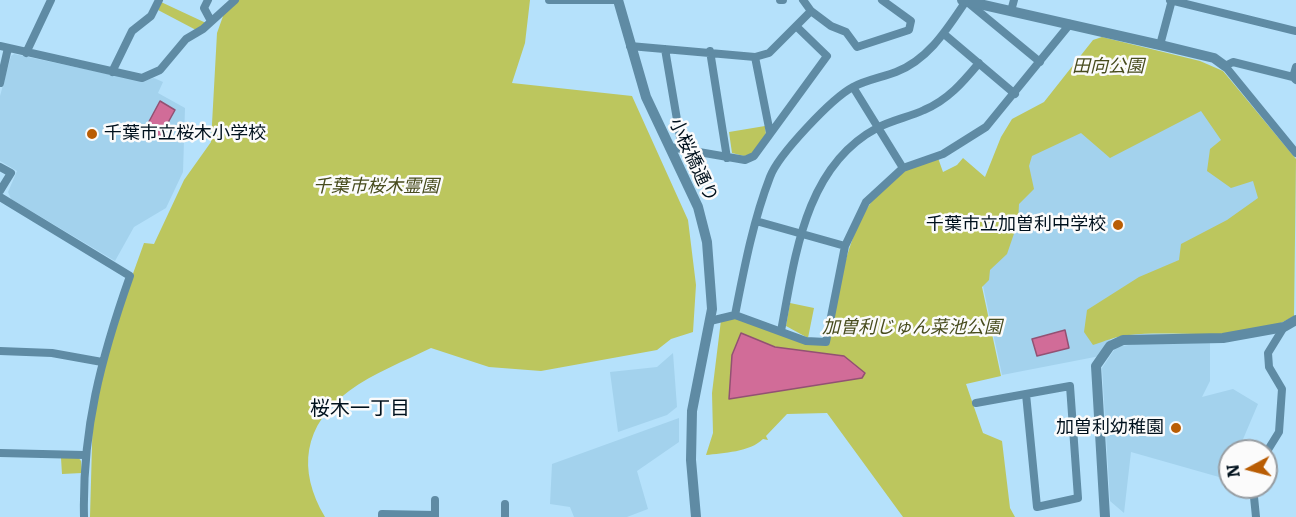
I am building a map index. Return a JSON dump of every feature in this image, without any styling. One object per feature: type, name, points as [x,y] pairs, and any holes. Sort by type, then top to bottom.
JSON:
[{"type":"street","points":[[26,53],[51,0]]},
{"type":"street","points":[[112,72],[132,31],[151,16],[159,0]]},
{"type":"street","points":[[208,0],[204,8],[211,21]]},
{"type":"street","points":[[0,83],[4,47],[142,78],[160,70],[186,39],[235,0]]},
{"type":"street","points":[[550,0],[618,0]]},
{"type":"street","name":"小桜橋通り","points":[[618,0],[646,97],[676,148],[698,207],[707,242],[711,278],[710,321],[692,411],[691,460],[696,517]]},
{"type":"street","points":[[803,0],[811,11],[831,26],[846,32],[857,47],[909,30],[911,21],[882,0]]},
{"type":"street","points":[[1160,45],[1171,0],[1296,31]]},
{"type":"street","points":[[964,1],[1013,5],[1070,24],[1214,58],[1225,66],[1296,153]]},
{"type":"street","points":[[735,315],[756,221],[770,175],[825,108],[853,87],[899,71],[916,61],[944,34],[964,1]]},
{"type":"street","points":[[964,1],[1040,62]]},
{"type":"street","points":[[630,46],[710,51],[755,57],[769,52],[811,11]]},
{"type":"street","points":[[710,321],[735,315],[806,341],[826,342],[845,246],[866,202],[876,190],[903,168],[943,154],[986,127],[1070,24]]},
{"type":"street","points":[[665,49],[676,148],[745,160],[754,156],[827,56],[796,26]]},
{"type":"street","points":[[944,34],[1015,94]]},
{"type":"street","points":[[710,51],[727,158]]},
{"type":"street","points":[[755,57],[770,133]]},
{"type":"street","points":[[1225,66],[1233,62],[1295,79],[1296,67]]},
{"type":"street","points":[[781,330],[800,233],[814,197],[842,156],[861,138],[879,127],[943,101],[979,63]]},
{"type":"street","points":[[853,87],[903,168]]},
{"type":"street","points":[[0,167],[11,173],[0,191]]},
{"type":"street","points":[[0,197],[130,276],[93,394],[84,455],[84,517]]},
{"type":"street","points":[[756,221],[845,246]]},
{"type":"street","points":[[1106,517],[1096,366],[1110,346],[1131,339],[1223,338],[1284,327],[1296,320]]},
{"type":"street","points":[[1275,439],[1279,432],[1282,389],[1269,367],[1268,353],[1284,327]]},
{"type":"street","points":[[0,353],[52,353],[102,362]]},
{"type":"street","points":[[976,403],[1070,386],[1078,498],[1037,507],[1026,394]]},
{"type":"street","points":[[1074,430],[1099,427]]},
{"type":"street","points":[[0,453],[84,455]]},
{"type":"street","points":[[1254,499],[1256,517]]},
{"type":"street","points":[[382,517],[382,514],[435,516],[435,501]]},
{"type":"street","points":[[505,504],[505,517]]},
{"type":"shaded area","name":"千葉市立桜木小学校","points":[[14,54],[141,81],[154,78],[163,82],[158,93],[185,108],[183,172],[166,208],[134,227],[115,261],[11,199],[8,192],[17,171],[0,161],[0,96],[11,56]]},
{"type":"shaded area","name":"千葉市立加曽利中学校","points":[[1205,93],[1275,209],[1119,326],[1100,356],[1002,375],[980,272],[1031,145]]},
{"type":"shaded area","points":[[160,101],[175,110],[160,137],[145,129]]},
{"type":"shaded area","points":[[1065,330],[1069,348],[1037,356],[1032,339]]},
{"type":"shaded area","points":[[741,333],[775,347],[844,356],[865,373],[862,378],[729,399],[732,355]]},
{"type":"shaded area","name":"加曽利幼稚園","points":[[1154,341],[1210,342],[1210,381],[1202,397],[1233,389],[1258,404],[1243,439],[1218,439],[1218,477],[1131,452],[1124,513],[1110,501],[1102,368],[1116,347]]},
{"type":"shaded area","points":[[673,353],[677,407],[667,415],[618,432],[610,372],[657,367]]},
{"type":"shaded area","points":[[679,418],[679,442],[637,471],[648,509],[627,517],[574,517],[570,507],[550,504],[552,464]]},
{"type":"green space","name":"千葉市桜木霊園","points":[[235,0],[530,0],[525,43],[512,83],[632,96],[688,220],[696,285],[693,332],[671,339],[657,350],[541,371],[489,367],[431,348],[379,373],[349,391],[334,404],[322,418],[314,433],[309,449],[310,482],[325,517],[90,517],[93,410],[117,318],[144,243],[154,244],[184,180],[211,142],[217,33],[227,5]]},
{"type":"green space","points":[[161,2],[206,23],[196,30],[158,10]]},
{"type":"green space","points":[[1102,37],[1200,61],[1223,71],[1296,159],[1294,316],[1276,325],[1256,330],[1214,334],[1129,335],[1093,345],[1084,332],[1087,310],[1139,277],[1179,260],[1181,244],[1227,220],[1258,198],[1253,181],[1231,188],[1207,171],[1210,149],[1221,140],[1201,111],[1110,158],[1081,133],[1032,156],[1029,166],[1034,189],[1019,204],[1018,222],[1007,254],[990,270],[989,280],[982,287],[1001,376],[966,384],[983,433],[1002,441],[1010,508],[1015,517],[903,517],[827,413],[787,414],[766,436],[768,440],[763,439],[751,447],[736,451],[706,455],[713,433],[712,393],[721,320],[734,318],[806,341],[829,345],[842,273],[849,249],[869,205],[884,186],[903,170],[938,158],[943,172],[957,165],[963,158],[985,177],[1001,137],[1012,119],[1044,102],[1093,40]]},
{"type":"green space","points":[[765,126],[766,135],[752,154],[744,156],[732,153],[729,132]]},
{"type":"green space","points":[[790,303],[814,308],[808,338],[786,326]]},
{"type":"green space","points":[[78,457],[81,461],[82,473],[62,474],[61,458]]},
{"type":"place","name":"千葉市立桜木小学校","points":[[92,134]]},
{"type":"place","name":"千葉市立加曽利中学校","points":[[1118,225]]},
{"type":"place","name":"加曽利幼稚園","points":[[1176,428]]},
{"type":"district","name":"桜木一丁目","points":[[360,409]]},
{"type":"park label","name":"田向公園","points":[[1108,67]]},
{"type":"park label","name":"加曽利じゅん菜池公園","points":[[912,328]]}]
